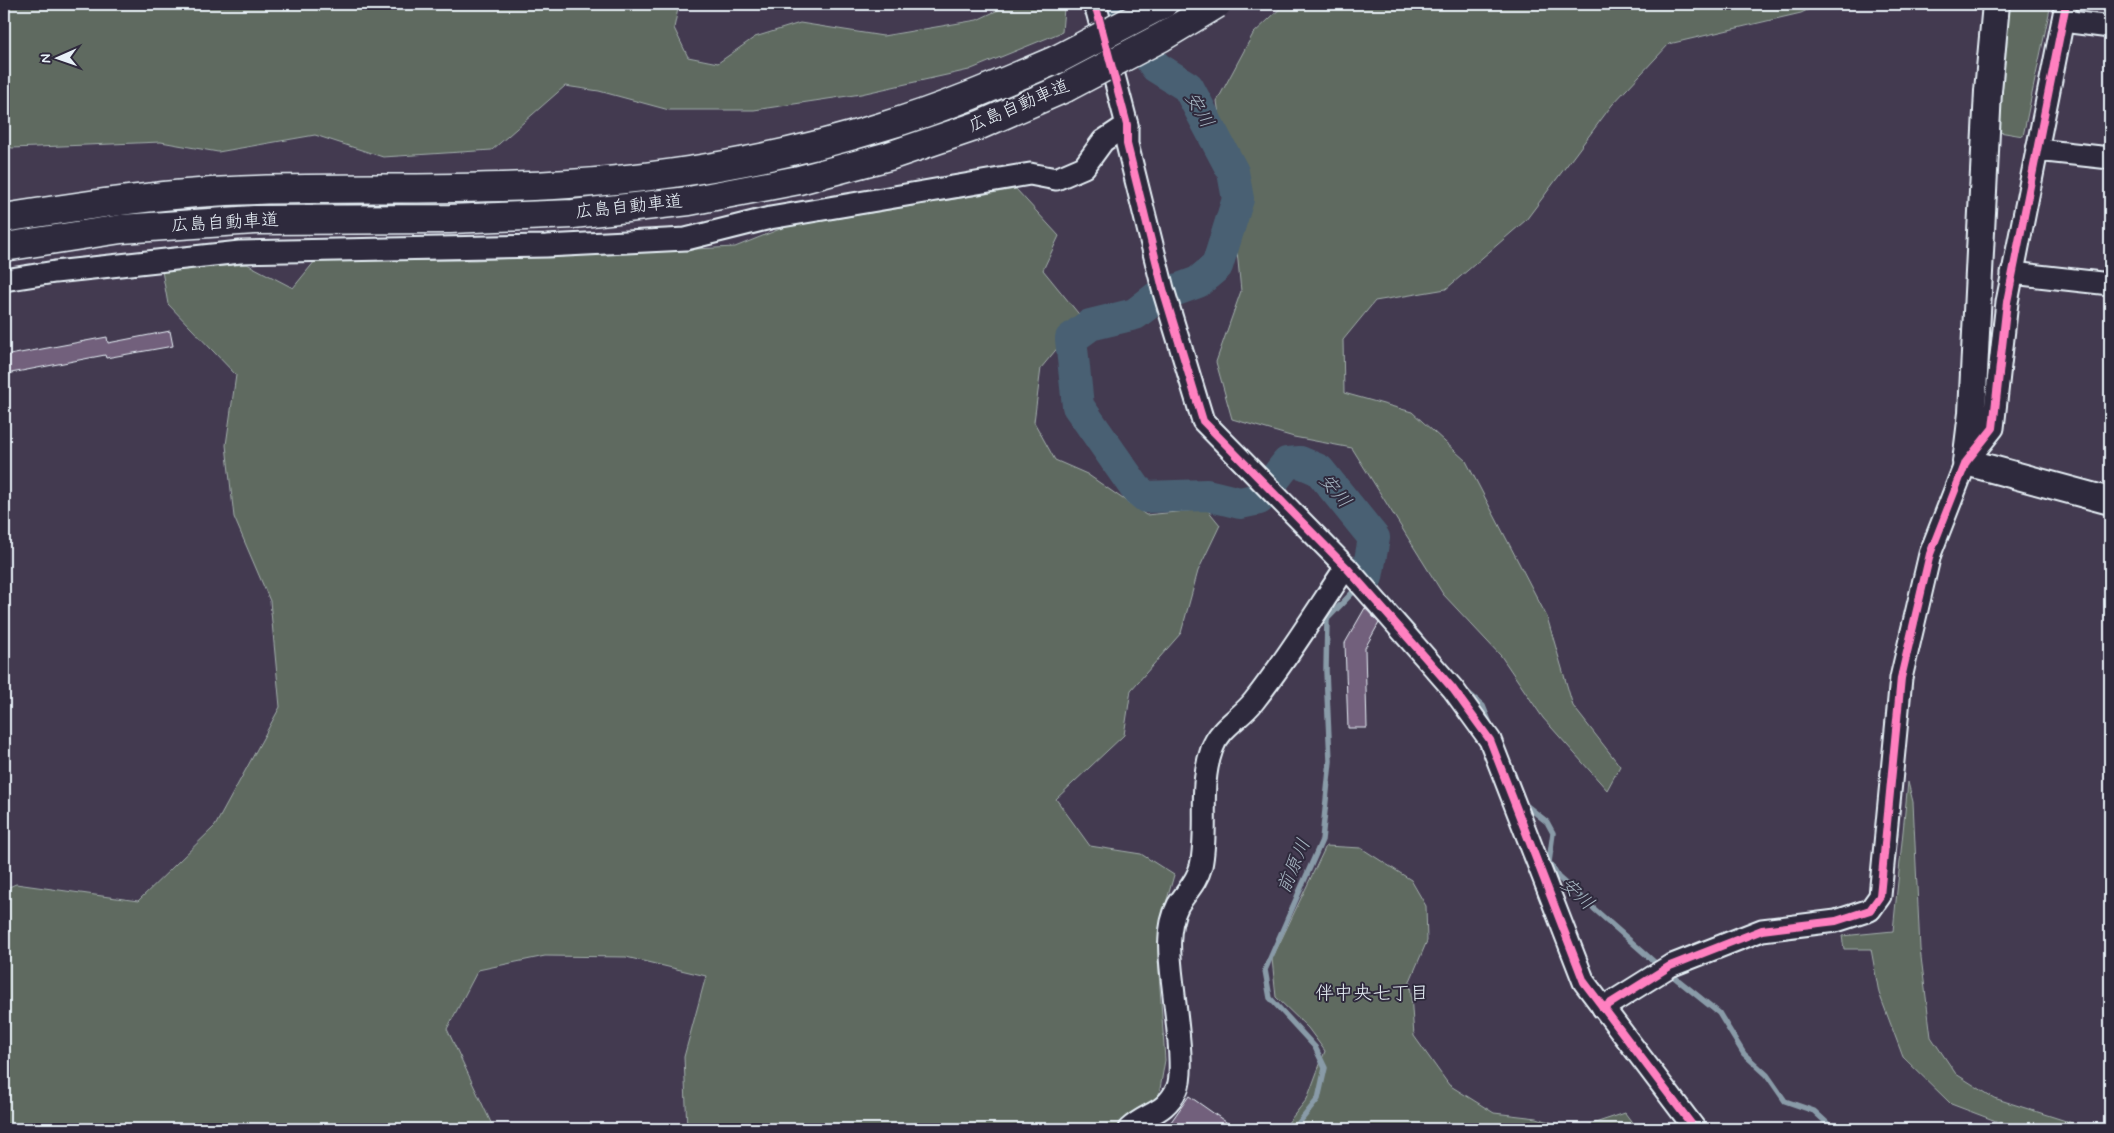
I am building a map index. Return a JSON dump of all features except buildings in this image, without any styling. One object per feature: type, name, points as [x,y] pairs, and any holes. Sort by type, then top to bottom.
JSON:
[{"type":"highway","name":"広島自動車道","points":[[4,218],[118,200],[244,190],[459,189],[571,184],[683,170],[792,151],[882,127],[970,96],[1058,59],[1163,4]]},
{"type":"highway","name":"広島自動車道","points":[[4,247],[121,228],[254,220],[450,218],[573,214],[689,201],[799,180],[890,156],[980,125],[1065,88],[1162,37],[1217,4]]},
{"type":"street","points":[[1093,4],[1097,11],[1127,125],[1127,144],[1165,294],[1203,421],[1346,567],[1453,689],[1490,740],[1584,982],[1695,1129]]},
{"type":"street","points":[[1603,1008],[1664,970],[1762,930],[1836,921],[1870,910],[1880,896],[1901,678],[1930,554],[1966,462],[1972,413],[1988,91],[1996,4]]},
{"type":"street","points":[[1966,462],[1993,428],[2007,302],[2064,12],[2110,26]]},
{"type":"street","points":[[4,280],[55,272],[240,252],[546,246],[686,238],[770,218],[1030,174],[1056,179],[1084,167],[1103,141],[1127,125]]},
{"type":"street","points":[[2037,150],[2110,158]]},
{"type":"street","points":[[2012,273],[2110,284]]},
{"type":"street","points":[[1966,462],[2110,499]]},
{"type":"street","points":[[1129,1129],[1166,1107],[1178,1087],[1180,1063],[1170,953],[1170,927],[1178,906],[1195,881],[1201,866],[1206,771],[1212,747],[1232,720],[1252,704],[1274,675],[1346,567]]},
{"type":"shaded area","points":[[4,4],[679,4],[674,28],[688,57],[718,63],[755,37],[800,23],[883,36],[977,20],[1011,4],[1061,4],[1064,8],[1062,32],[969,70],[861,94],[754,110],[669,110],[599,91],[565,86],[492,150],[383,157],[315,135],[218,152],[161,142],[12,148],[4,145]]},
{"type":"shaded area","points":[[1285,4],[1820,4],[1801,13],[1669,44],[1612,105],[1526,220],[1446,289],[1375,301],[1343,340],[1344,393],[1412,412],[1466,461],[1547,617],[1573,706],[1620,766],[1607,790],[1543,718],[1501,656],[1443,594],[1352,448],[1294,437],[1232,419],[1216,362],[1241,291],[1232,201],[1217,101],[1253,34]]},
{"type":"shaded area","points":[[2008,4],[2051,4],[2023,136],[1999,132]]},
{"type":"shaded area","points":[[1016,189],[1059,236],[1043,270],[1082,318],[1041,368],[1034,422],[1055,460],[1087,474],[1146,515],[1207,509],[1220,525],[1198,571],[1181,633],[1131,690],[1124,735],[1056,799],[1090,846],[1141,854],[1174,875],[1161,921],[1158,958],[1165,1060],[1159,1095],[1119,1129],[687,1129],[684,1057],[706,976],[626,957],[545,956],[478,970],[447,1029],[494,1129],[4,1129],[4,889],[16,884],[138,901],[215,826],[280,707],[270,601],[234,517],[226,445],[236,375],[168,304],[162,271],[247,264],[293,288],[315,261],[475,260],[735,247],[785,227]]},
{"type":"shaded area","points":[[1908,782],[1913,802],[1920,949],[1931,1037],[1956,1074],[1994,1098],[2091,1129],[2017,1129],[1951,1104],[1903,1057],[1879,993],[1871,949],[1844,949],[1842,936],[1893,931]]},
{"type":"shaded area","points":[[1326,846],[1361,848],[1411,880],[1426,906],[1427,941],[1410,981],[1414,1036],[1449,1085],[1494,1113],[1537,1118],[1572,1129],[1283,1129],[1307,1099],[1325,1051],[1308,1028],[1276,997],[1272,959]]},
{"type":"shaded area","points":[[1625,1113],[1637,1129],[1577,1129]]},
{"type":"waterway","name":"安川","points":[[1111,4],[1156,67],[1188,87],[1233,172],[1238,199],[1217,266],[1198,282],[1157,297],[1135,314],[1090,325],[1071,339],[1078,406],[1136,489],[1146,497],[1207,495],[1240,503],[1259,499],[1287,463],[1300,462],[1319,470],[1374,538],[1367,577]]},
{"type":"waterway","name":"前原川","points":[[1294,1129],[1318,1099],[1325,1068],[1315,1047],[1270,998],[1265,970],[1322,840],[1330,761],[1326,671],[1327,619],[1354,591]]},
{"type":"waterway","name":"安川","points":[[1387,599],[1419,635]]},
{"type":"waterway","name":"安川","points":[[1465,690],[1483,706],[1491,726]]},
{"type":"waterway","name":"安川","points":[[1522,802],[1547,822],[1553,833],[1549,862],[1558,877],[1660,967]]},
{"type":"waterway","name":"安川","points":[[1668,972],[1719,1013],[1744,1054],[1767,1075],[1785,1101],[1814,1111],[1827,1123],[1827,1129]]},
{"type":"cycle path","points":[[1093,4],[1097,11],[1127,125],[1127,144],[1163,289],[1203,421],[1346,567],[1453,689],[1490,740],[1584,982],[1695,1129]]},
{"type":"cycle path","points":[[1603,1008],[1670,966],[1762,930],[1836,921],[1870,910],[1880,896],[1901,678],[1930,554],[1966,462],[1993,428],[2007,302],[2066,4]]},
{"type":"district","name":"伴中央七丁目","points":[[1372,993]]}]
